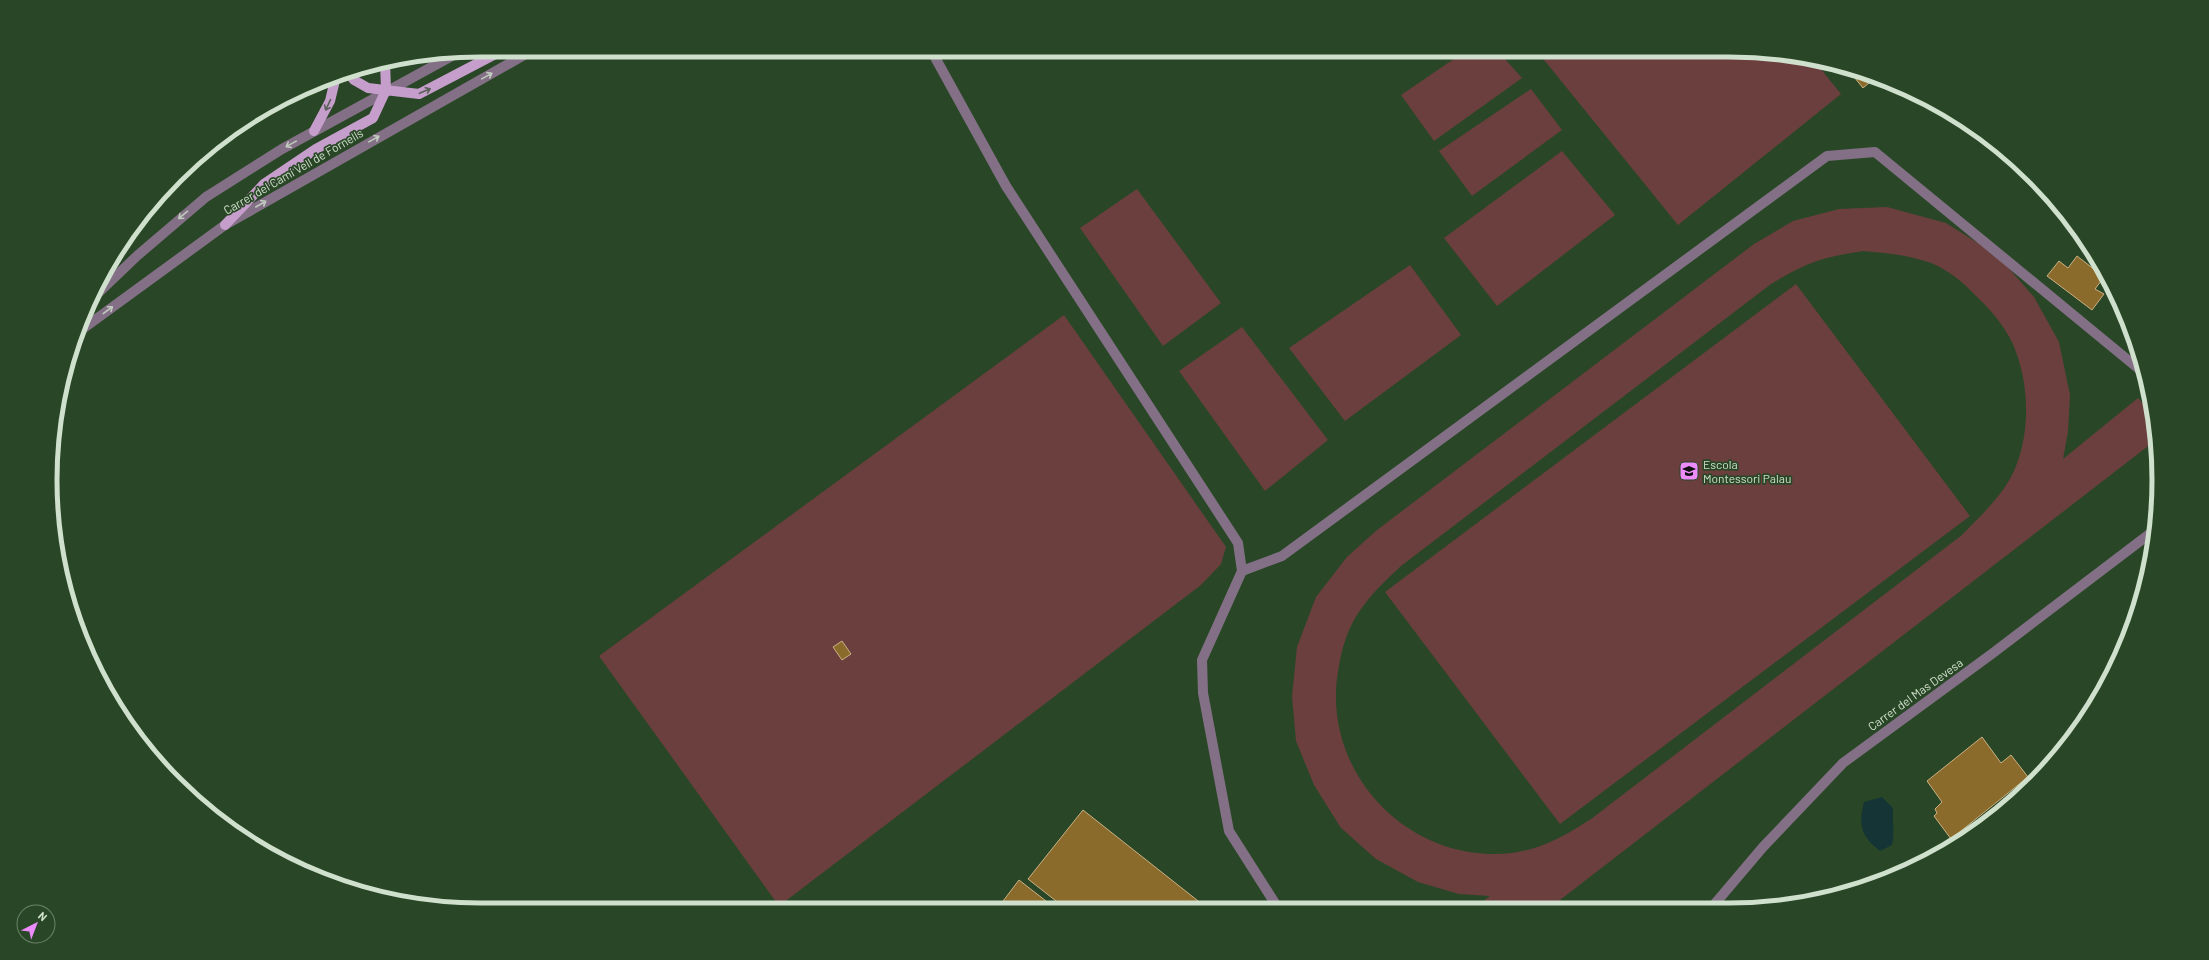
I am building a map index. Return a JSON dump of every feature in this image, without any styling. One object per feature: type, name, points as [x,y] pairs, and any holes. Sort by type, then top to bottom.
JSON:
[{"type":"main road","points":[[351,77],[354,80],[368,88],[419,94],[490,57]]},
{"type":"main road","points":[[225,225],[264,184],[316,149],[373,118],[386,90],[385,68]]},
{"type":"main road","points":[[314,131],[330,102],[334,83]]},
{"type":"street","name":"Carrer del Camí Vell de Fornells","points":[[86,327],[225,225],[521,57]]},
{"type":"street","points":[[935,57],[1006,186],[1238,543],[1242,571],[1202,660],[1203,693],[1229,831],[1275,903]]},
{"type":"street","name":"Carrer del Camí Vell de Fornells","points":[[104,288],[161,234],[206,197],[314,131],[444,59]]},
{"type":"street","points":[[1242,571],[1282,556],[1827,156],[1875,152],[2137,367]]},
{"type":"street","name":"Carrer del Mas Devesa","points":[[1716,903],[1763,847],[1843,763],[2148,535]]},
{"type":"shaded area","points":[[1457,57],[1503,57],[1522,78],[1434,141],[1401,95]]},
{"type":"shaded area","points":[[1542,57],[1729,57],[1757,58],[1819,67],[1841,94],[1678,225]]},
{"type":"shaded area","points":[[1531,89],[1562,130],[1472,196],[1439,151]]},
{"type":"shaded area","points":[[1562,151],[1615,215],[1497,306],[1444,238]]},
{"type":"shaded area","points":[[1137,189],[1221,303],[1163,346],[1080,228]]},
{"type":"shaded area","points":[[1887,207],[1946,223],[1997,255],[2034,297],[2059,342],[2070,395],[2068,432],[2063,459],[2138,398],[2145,406],[2150,445],[1556,903],[1481,903],[1490,896],[1459,894],[1418,882],[1376,859],[1341,828],[1314,785],[1296,741],[1292,696],[1297,647],[1316,597],[1347,557],[1377,530],[1754,244],[1793,221],[1839,209]],"holes":[[[1863,251],[1897,255],[1931,263],[1955,277],[1991,311],[2005,329],[2018,357],[2025,388],[2026,404],[2026,420],[2021,451],[2016,466],[2006,486],[1985,511],[1962,535],[1591,819],[1544,845],[1512,853],[1474,853],[1438,843],[1406,826],[1378,803],[1357,774],[1342,740],[1336,704],[1339,666],[1343,646],[1348,633],[1357,615],[1383,583],[1401,566],[1771,284],[1805,266],[1836,256]]]},
{"type":"shaded area","points":[[1410,265],[1461,335],[1345,421],[1289,348]]},
{"type":"shaded area","points":[[1796,284],[1970,516],[1560,824],[1385,592]]},
{"type":"shaded area","points":[[1064,315],[1226,547],[1221,564],[1201,585],[783,903],[777,903],[599,656]]},
{"type":"shaded area","points":[[1242,327],[1328,440],[1265,491],[1179,371]]},
{"type":"water","points":[[1882,797],[1893,808],[1893,836],[1892,845],[1880,851],[1865,835],[1861,824],[1861,817],[1864,802]]},
{"type":"building","points":[[1853,75],[1871,81],[1863,88]]},
{"type":"building","points":[[2077,256],[2096,271],[2101,281],[2095,289],[2104,294],[2092,310],[2047,276],[2059,261],[2068,268]]},
{"type":"building","points":[[842,641],[851,654],[842,660],[833,647]]},
{"type":"building","points":[[1982,737],[2001,763],[2011,755],[2028,777],[1951,839],[1934,816],[1937,813],[1935,809],[1942,802],[1927,781]]},
{"type":"building","points":[[1083,810],[1201,903],[1059,903],[1028,879]]},
{"type":"building","points":[[1019,880],[1049,903],[1002,903]]},
{"type":"place","name":"Escola Montessori Palau","points":[[1689,471]]}]
